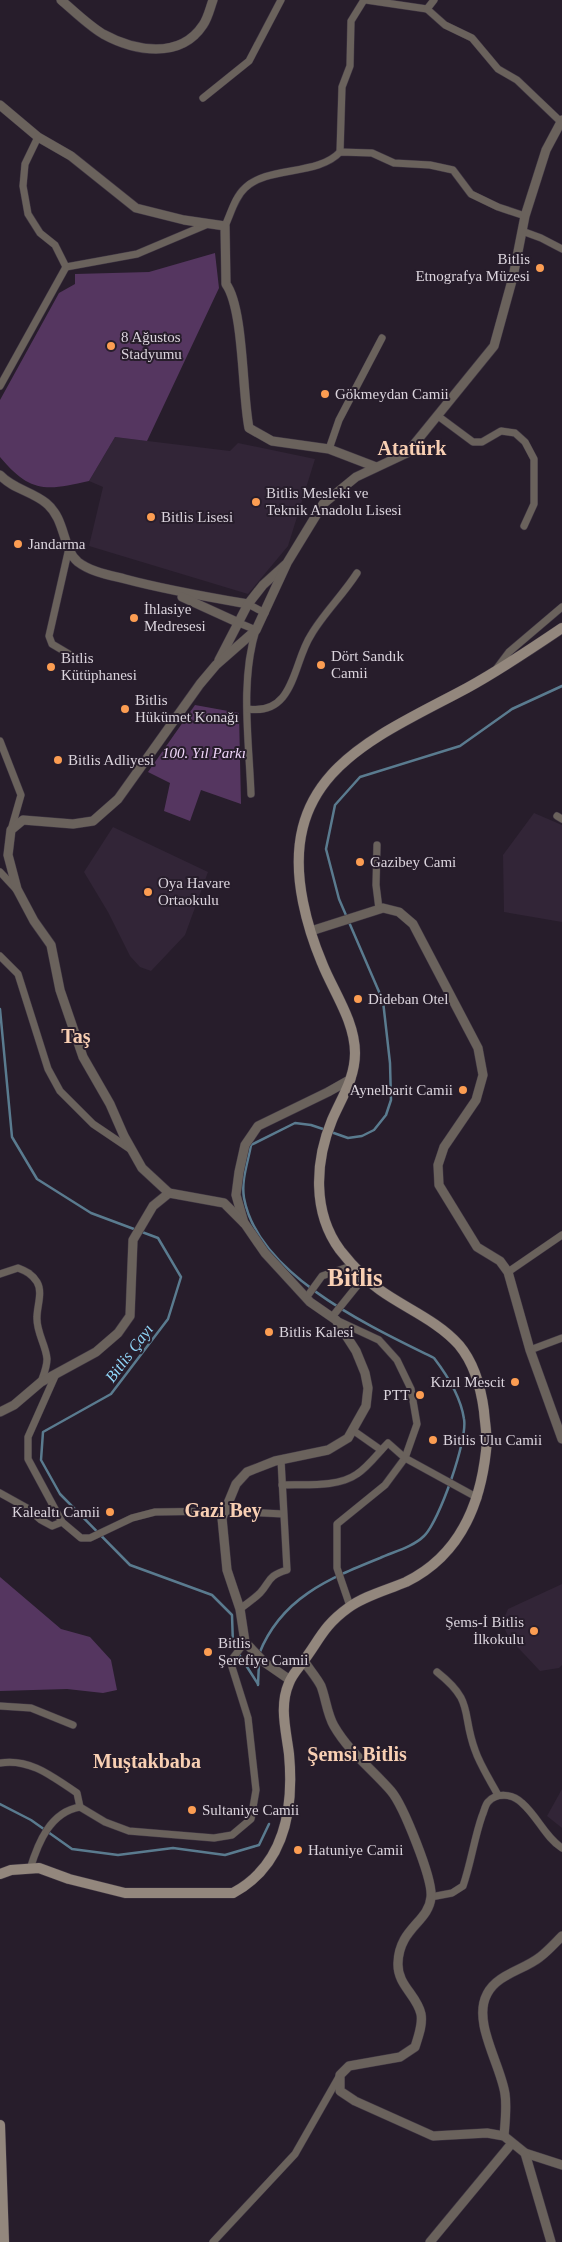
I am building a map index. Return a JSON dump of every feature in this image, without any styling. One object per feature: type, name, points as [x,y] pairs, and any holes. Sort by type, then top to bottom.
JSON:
[{"type":"main road","points":[[0,1874],[39,1868],[69,1879],[125,1893],[233,1893],[242,1888],[268,1864],[278,1848],[287,1818],[290,1786],[283,1702],[290,1680],[323,1630],[350,1606],[410,1580],[437,1562],[472,1514],[478,1498],[487,1445],[482,1395],[474,1370],[458,1343],[417,1312],[377,1288],[354,1265],[337,1246],[322,1207],[319,1168],[323,1143],[349,1089],[355,1054],[352,1031],[320,960],[303,903],[299,856],[302,834],[310,806],[320,790],[350,755],[372,739],[493,673],[562,628]]},
{"type":"main road","points":[[0,2125],[4,2242]]},
{"type":"street","points":[[61,0],[102,33],[138,47],[158,50],[175,47],[190,38],[203,25],[212,0]]},
{"type":"street","points":[[204,98],[248,61],[281,0]]},
{"type":"street","points":[[251,794],[248,708],[250,650],[256,630],[287,563],[323,504],[356,477],[407,453],[494,346],[513,277],[525,216],[546,150],[561,121],[517,80],[498,69],[472,38],[445,25],[427,9],[365,0],[351,21],[350,66],[342,87],[340,152],[334,158],[301,169],[265,177],[246,186],[225,226],[226,284],[232,292],[240,339],[248,428],[272,441],[329,449],[376,467]]},
{"type":"street","points":[[427,9],[434,0]]},
{"type":"street","points":[[0,105],[38,138],[71,156],[136,208],[184,220],[225,226]]},
{"type":"street","points":[[38,138],[24,164],[22,186],[28,214],[40,233],[55,245],[66,268]]},
{"type":"street","points":[[340,152],[372,153],[394,163],[430,165],[453,170],[471,194],[498,207],[525,216]]},
{"type":"street","points":[[0,386],[66,268],[137,254],[208,223]]},
{"type":"street","points":[[522,231],[562,249]]},
{"type":"street","points":[[329,449],[338,420],[382,338]]},
{"type":"street","points":[[438,416],[473,442],[482,442],[501,431],[515,432],[525,442],[534,459],[534,504],[524,526]]},
{"type":"street","points":[[0,475],[8,484],[46,503],[60,520],[68,548],[77,562],[96,571],[171,591],[248,604],[265,613]]},
{"type":"street","points":[[68,548],[49,636],[52,644],[79,660]]},
{"type":"street","points":[[216,665],[248,604],[263,585],[287,563]]},
{"type":"street","points":[[248,708],[266,709],[277,703],[294,681],[311,634],[357,574]]},
{"type":"street","points":[[171,591],[256,630]]},
{"type":"street","points":[[493,673],[509,652],[562,607]]},
{"type":"street","points":[[11,830],[24,820],[72,824],[93,821],[118,799],[194,691],[216,665],[256,630]]},
{"type":"street","points":[[0,741],[21,795],[11,830],[8,854],[17,889],[34,921],[50,945],[60,990],[83,1057],[110,1104],[142,1168],[169,1193],[224,1203],[245,1224],[265,1253],[307,1296],[334,1317],[379,1340],[397,1360],[411,1389],[417,1424],[405,1458],[385,1485],[337,1524],[337,1568],[350,1606]]},
{"type":"street","points":[[377,846],[376,886],[379,909]]},
{"type":"street","points":[[0,872],[17,889]]},
{"type":"street","points":[[311,931],[379,909],[399,912],[413,924],[478,1048],[482,1075],[476,1100],[444,1147],[438,1165],[439,1185],[477,1247],[500,1261],[508,1272],[530,1350],[562,1439]]},
{"type":"street","points":[[0,956],[18,974],[48,1069],[60,1091],[93,1124],[131,1149]]},
{"type":"street","points":[[245,1224],[236,1195],[237,1187],[245,1145],[258,1126],[328,1092],[350,1078]]},
{"type":"street","points":[[0,1412],[14,1404],[42,1382],[96,1352],[118,1333],[130,1316],[133,1240],[153,1206],[169,1193]]},
{"type":"street","points":[[508,1272],[562,1235]]},
{"type":"street","points":[[307,1296],[322,1276],[354,1265]]},
{"type":"street","points":[[0,1274],[18,1268],[29,1272],[38,1283],[40,1300],[38,1326],[47,1355],[47,1366],[42,1382]]},
{"type":"street","points":[[334,1317],[365,1276]]},
{"type":"street","points":[[30,1869],[40,1838],[55,1821],[70,1809],[80,1807],[105,1822],[129,1831],[214,1838],[232,1835],[251,1819],[256,1790],[248,1718],[232,1667],[233,1658],[244,1645],[240,1609],[227,1570],[222,1518],[236,1484],[248,1472],[281,1460],[328,1450],[348,1438],[354,1431],[366,1406],[368,1388],[365,1372],[356,1351],[334,1317]]},
{"type":"street","points":[[530,1350],[562,1338]]},
{"type":"street","points":[[56,1374],[28,1437],[28,1459],[62,1522],[81,1538],[90,1538],[132,1518],[154,1512],[224,1510],[284,1514]]},
{"type":"street","points":[[354,1431],[381,1450]]},
{"type":"street","points":[[282,1485],[331,1483],[345,1480],[357,1474],[388,1443],[405,1458],[478,1498]]},
{"type":"street","points":[[240,1609],[260,1593],[266,1582],[278,1572],[287,1570],[281,1460]]},
{"type":"street","points":[[0,1492],[27,1508],[40,1520],[52,1526],[62,1522]]},
{"type":"street","points":[[244,1645],[290,1680]]},
{"type":"street","points":[[213,2242],[295,2154],[340,2075],[349,2066],[400,2058],[415,2047],[421,2026],[421,2013],[401,1979],[398,1965],[399,1948],[406,1934],[426,1911],[431,1897],[429,1876],[393,1793],[349,1748],[333,1724],[320,1685],[304,1661]]},
{"type":"street","points":[[437,1672],[461,1696],[467,1710],[474,1750],[498,1795]]},
{"type":"street","points":[[0,1706],[31,1708],[73,1725]]},
{"type":"street","points":[[0,1763],[30,1764],[38,1768],[77,1793],[80,1807]]},
{"type":"street","points":[[431,1897],[452,1894],[463,1886],[472,1845],[487,1802],[498,1795],[508,1795],[521,1801],[541,1824],[550,1840],[562,1848]]},
{"type":"street","points":[[504,2136],[505,2096],[501,2076],[486,2036],[483,2016],[487,1994],[501,1978],[540,1957],[562,1936]]},
{"type":"street","points":[[340,2075],[340,2091],[355,2101],[433,2136],[487,2133],[504,2136],[525,2153],[562,2164]]},
{"type":"street","points":[[430,2242],[512,2142]]},
{"type":"street","points":[[525,2153],[551,2242]]},
{"type":"shaded area","points":[[115,437],[230,451],[238,443],[315,459],[288,546],[248,594],[89,546],[103,487],[89,481]]},
{"type":"shaded area","points":[[534,813],[562,825],[562,922],[504,912],[503,855]]},
{"type":"shaded area","name":"Oya Havare Ortaokulu","points":[[113,827],[208,872],[185,935],[151,971],[140,967],[130,956],[108,912],[84,872]]},
{"type":"shaded area","name":"Şems-İ Bitlis İlkokulu","points":[[562,1584],[562,1665],[559,1668],[540,1671],[509,1638],[502,1623],[508,1609]]},
{"type":"shaded area","points":[[562,1789],[562,1828],[547,1816]]},
{"type":"green space","name":"8 Ağustos Stadyumu","points":[[215,253],[219,288],[147,441],[115,437],[89,481],[61,487],[40,486],[30,483],[11,469],[0,457],[0,400],[59,293],[75,284],[75,274],[149,272]]},
{"type":"green space","name":"100. Yıl Parkı","points":[[195,705],[239,713],[241,804],[201,790],[190,821],[164,811],[170,783],[148,772]]},
{"type":"green space","points":[[0,1577],[61,1629],[90,1637],[111,1660],[117,1690],[103,1693],[67,1689],[0,1691]]},
{"type":"waterway","points":[[331,1132],[348,1138],[362,1136],[374,1130],[386,1115],[391,1100],[390,1063],[383,1001],[339,899],[326,849],[335,805],[360,777],[460,746],[512,709],[562,686]]},
{"type":"waterway","name":"Bitlis Çayı","points":[[0,1009],[12,1137],[37,1179],[91,1213],[158,1238],[181,1277],[168,1319],[111,1394],[43,1432],[41,1460],[60,1494],[130,1565],[212,1595],[232,1615],[233,1645],[258,1684]]},
{"type":"waterway","points":[[259,1654],[268,1635],[280,1618],[308,1593],[342,1574],[409,1546],[424,1536],[437,1515],[451,1480],[462,1444],[464,1429],[464,1419],[457,1395],[434,1358],[380,1331],[321,1295],[294,1274],[271,1251],[254,1226],[243,1191],[251,1145],[295,1123],[311,1125],[326,1130]]},
{"type":"waterway","points":[[258,1685],[259,1662]]},
{"type":"waterway","name":"Bitlis Çayı","points":[[0,1804],[31,1820],[72,1849],[118,1855],[173,1848],[225,1855],[259,1845],[269,1824]]},
{"type":"place","name":"Bitlis Etnografya Müzesi","points":[[540,268]]},
{"type":"place","name":"8 Ağustos Stadyumu","points":[[111,346]]},
{"type":"place","name":"Gökmeydan Camii","points":[[325,394]]},
{"type":"place","name":"Bitlis Mesleki ve Teknik Anadolu Lisesi","points":[[256,502]]},
{"type":"place","name":"Bitlis Lisesi","points":[[151,517]]},
{"type":"place","name":"Jandarma","points":[[18,544]]},
{"type":"place","name":"İhlasiye Medresesi","points":[[134,618]]},
{"type":"place","name":"Dört Sandık Camii","points":[[321,665]]},
{"type":"place","name":"Bitlis Kütüphanesi","points":[[51,667]]},
{"type":"place","name":"Bitlis Hükümet Konağı","points":[[125,709]]},
{"type":"place","name":"Bitlis Adliyesi","points":[[58,760]]},
{"type":"place","name":"Gazibey Cami","points":[[360,862]]},
{"type":"place","name":"Oya Havare Ortaokulu","points":[[148,892]]},
{"type":"place","name":"Dideban Otel","points":[[358,999]]},
{"type":"place","name":"Aynelbarit Camii","points":[[463,1090]]},
{"type":"place","name":"Bitlis Kalesi","points":[[269,1332]]},
{"type":"place","name":"Kızıl Mescit","points":[[515,1382]]},
{"type":"place","name":"PTT","points":[[420,1395]]},
{"type":"place","name":"Bitlis Ulu Camii","points":[[433,1440]]},
{"type":"place","name":"Kalealtı Camii","points":[[110,1512]]},
{"type":"place","name":"Şems-İ Bitlis İlkokulu","points":[[534,1631]]},
{"type":"place","name":"Bitlis Şerefiye Camii","points":[[208,1652]]},
{"type":"place","name":"Sultaniye Camii","points":[[192,1810]]},
{"type":"place","name":"Hatuniye Camii","points":[[298,1850]]},
{"type":"district","name":"Atatürk","points":[[412,448]]},
{"type":"district","name":"Taş","points":[[76,1036]]},
{"type":"district","name":"Bitlis","points":[[355,1277]]},
{"type":"district","name":"Gazi Bey","points":[[223,1510]]},
{"type":"district","name":"Şemsi Bitlis","points":[[357,1754]]},
{"type":"district","name":"Muştakbaba","points":[[147,1761]]}]
